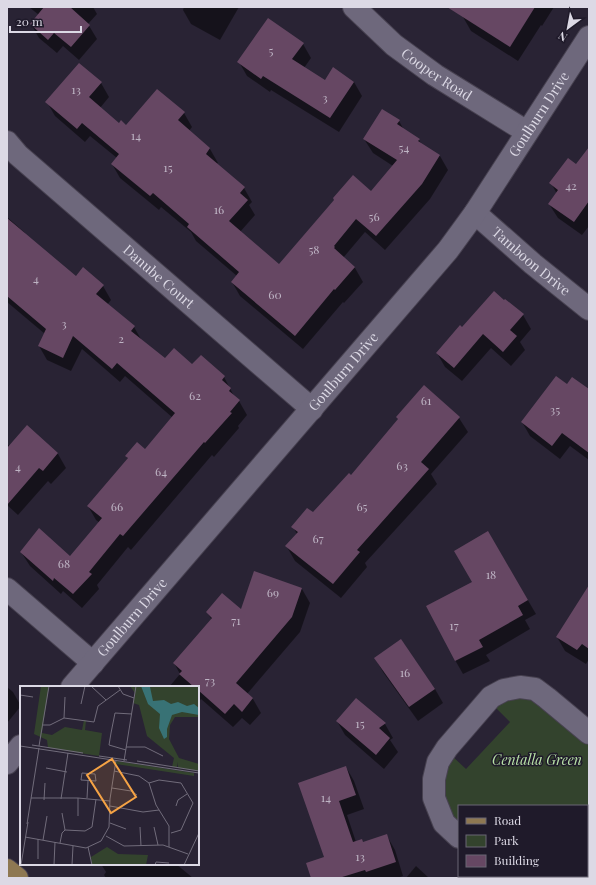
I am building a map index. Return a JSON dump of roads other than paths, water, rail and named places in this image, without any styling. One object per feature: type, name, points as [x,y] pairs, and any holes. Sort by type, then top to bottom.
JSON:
[{"type":"main road","points":[[7,870],[17,878]]},
{"type":"street","name":"Cooper Road","points":[[354,7],[394,45],[435,75],[527,132]]},
{"type":"street","name":"Goulburn Drive","points":[[73,686],[448,250],[475,213],[589,37]]},
{"type":"street","name":"Danube Court","points":[[7,142],[18,154],[312,409]]},
{"type":"street","name":"Tamboon Drive","points":[[475,213],[533,264],[589,309]]},
{"type":"street","points":[[7,589],[93,663]]},
{"type":"street","points":[[458,836],[444,823],[434,798],[434,779],[438,762],[447,748],[491,697],[504,690],[520,687],[535,689],[589,733]]},
{"type":"street","points":[[7,763],[20,747]]},
{"type":"park label","name":"Centalla Green","points":[[537,760]]}]
